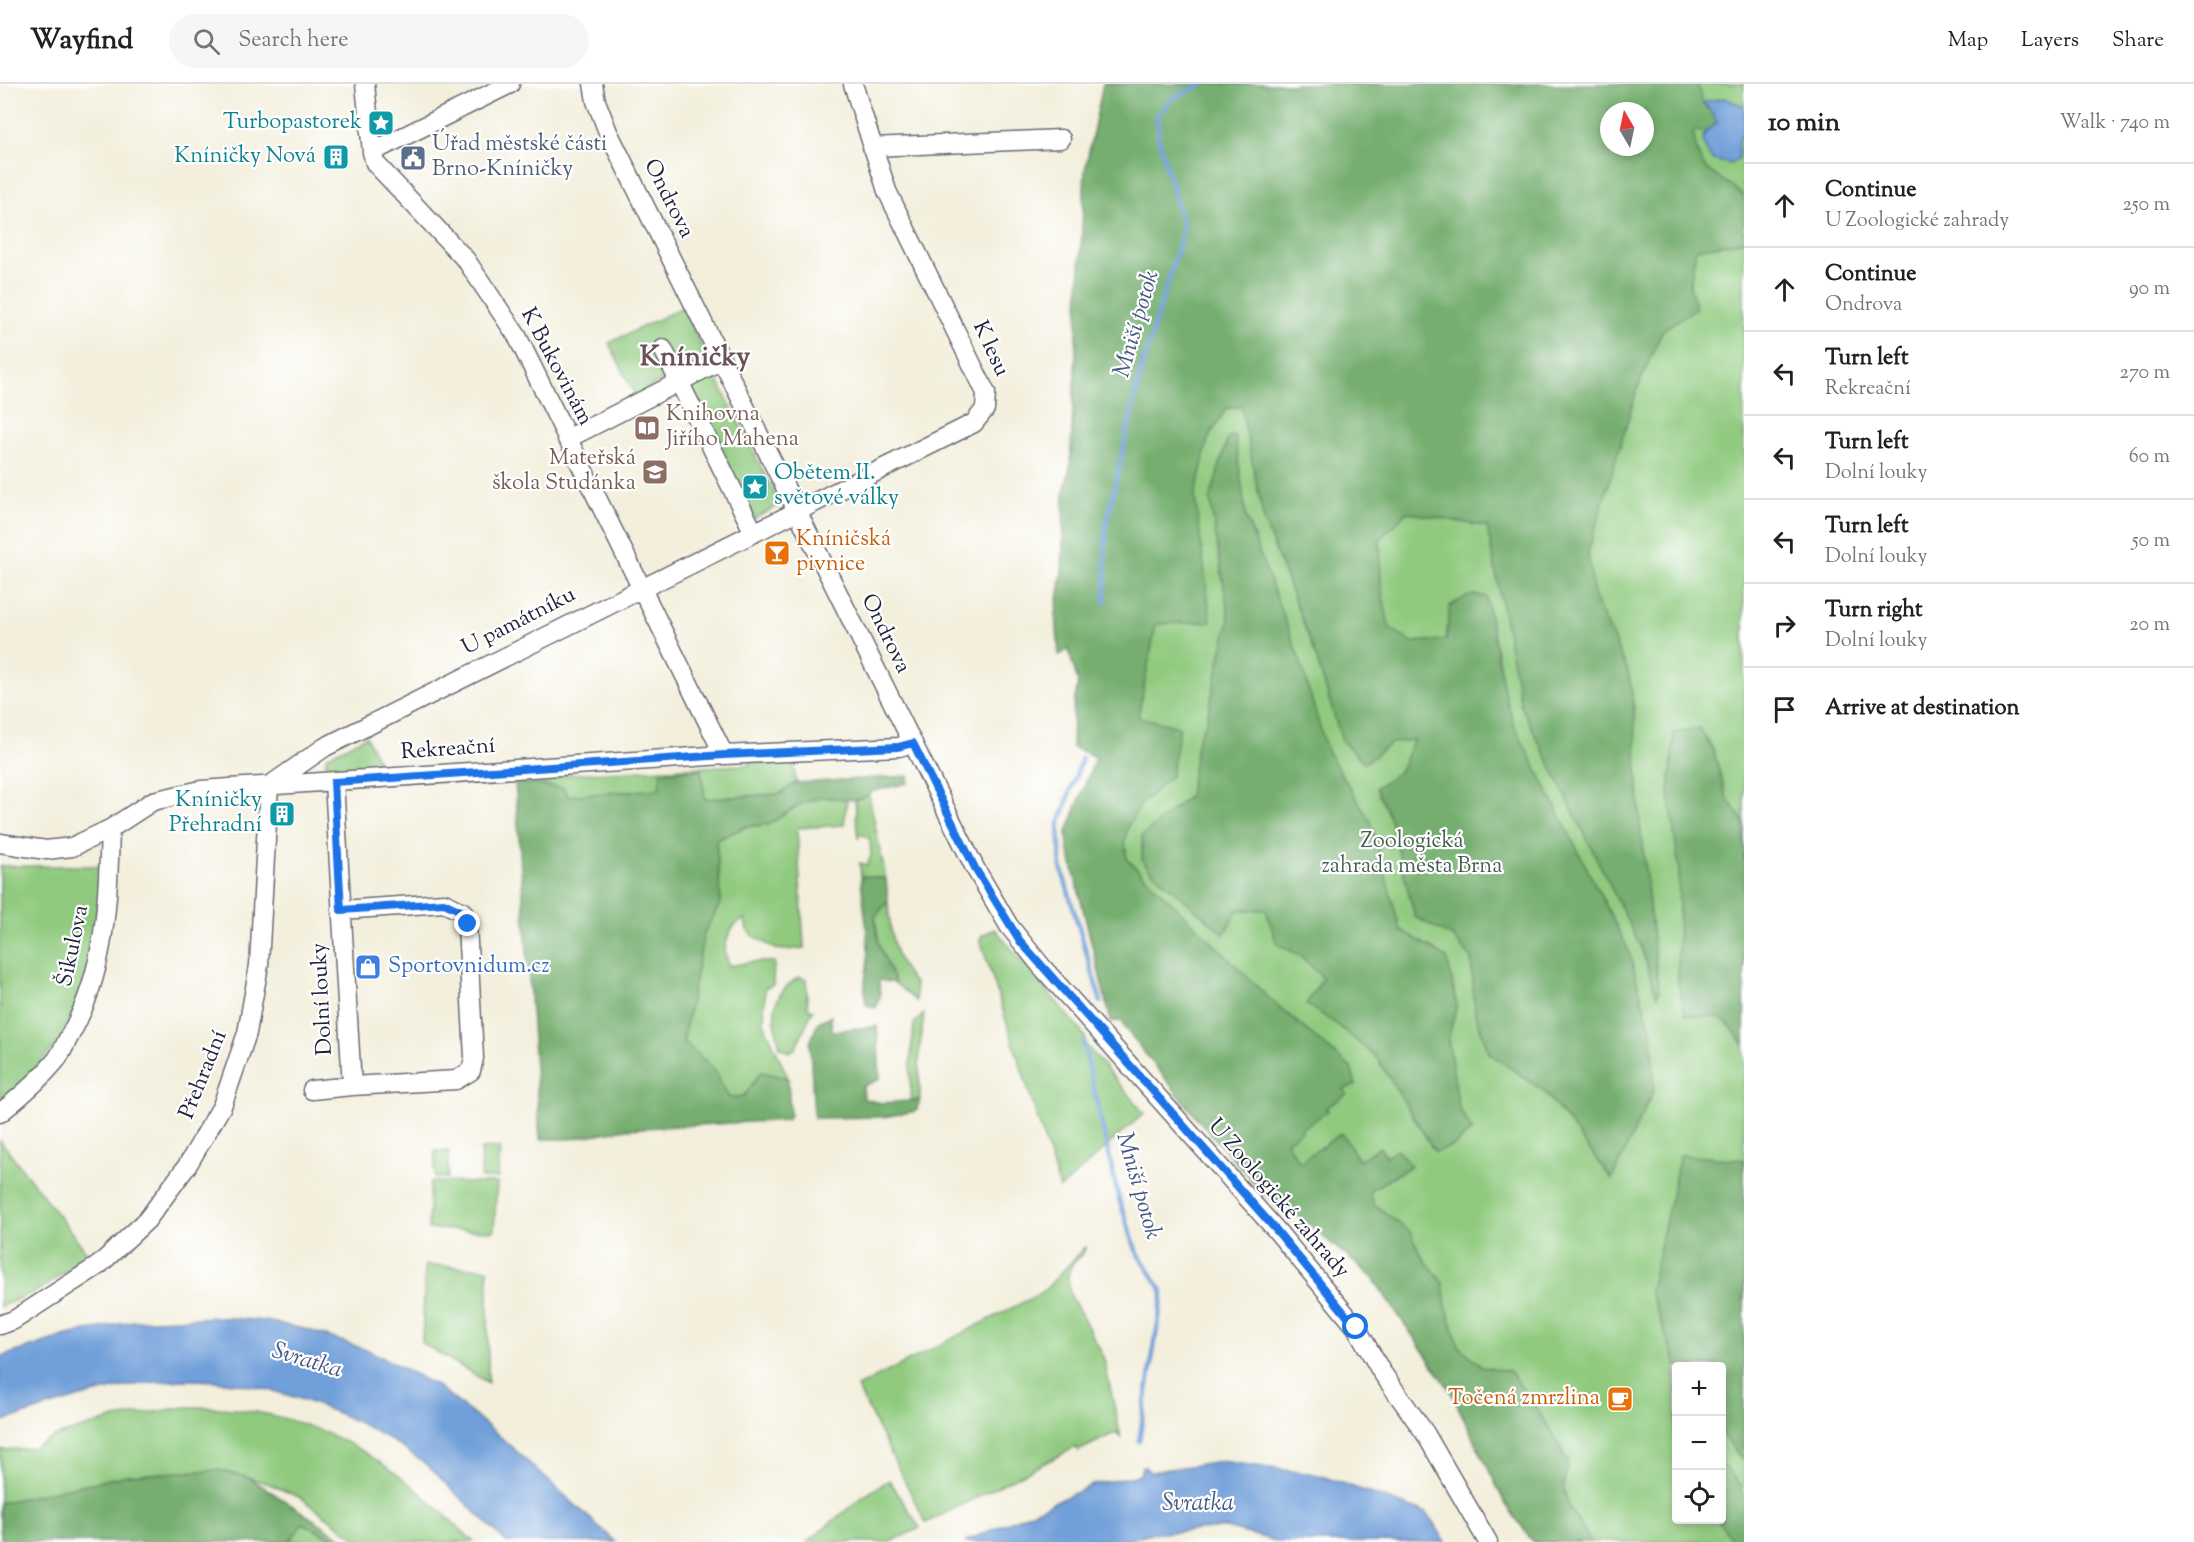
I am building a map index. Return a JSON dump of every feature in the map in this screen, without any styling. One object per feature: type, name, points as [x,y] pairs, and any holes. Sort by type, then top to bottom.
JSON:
[{"type":"street","name":"K Bukovinám","points":[[365,84],[375,163],[466,260],[517,336],[724,755]]},
{"type":"street","points":[[372,152],[510,84]]},
{"type":"street","name":"Ondrova","points":[[594,84],[596,101],[608,132],[975,868],[1000,910]]},
{"type":"street","name":"K lesu","points":[[797,512],[974,423],[985,409],[986,393],[887,191],[853,84]]},
{"type":"street","points":[[872,147],[1061,139]]},
{"type":"street","points":[[663,349],[754,533]]},
{"type":"street","points":[[567,439],[722,360]]},
{"type":"street","name":"U památníku","points":[[270,786],[325,747],[640,588],[797,512]]},
{"type":"street","name":"Rekreační","points":[[0,843],[46,850],[72,847],[110,829],[153,801],[201,790],[724,755],[898,747],[913,743]]},
{"type":"street","name":"Dolní louky","points":[[334,782],[352,1086]]},
{"type":"street","name":"Přehradní","points":[[0,1325],[14,1320],[99,1265],[147,1220],[188,1166],[222,1106],[247,1033],[259,965],[270,786]]},
{"type":"street","name":"Šikulova","points":[[0,1113],[20,1097],[57,1058],[82,1014],[100,954],[108,896],[110,829]]},
{"type":"street","name":"Dolní louky","points":[[312,1090],[456,1080],[471,1071],[474,1058],[468,924],[463,912],[444,903],[341,910]]},
{"type":"street","name":"U Zoologické zahrady","points":[[1000,910],[1020,941],[1042,967],[1277,1231],[1356,1327],[1381,1371],[1425,1433],[1488,1542]]},
{"type":"green space","points":[[1103,84],[1697,84],[1703,104],[1713,114],[1717,123],[1705,132],[1693,131],[1696,147],[1705,167],[1744,197],[1744,241],[1696,249],[1690,286],[1696,308],[1662,331],[1637,390],[1588,552],[1594,595],[1629,674],[1634,709],[1640,823],[1659,992],[1657,996],[1641,948],[1521,706],[1487,527],[1407,512],[1380,539],[1381,586],[1389,627],[1411,642],[1446,640],[1450,606],[1472,595],[1486,597],[1504,690],[1514,725],[1628,949],[1652,1034],[1654,1089],[1612,1179],[1545,1092],[1489,1053],[1475,1013],[1471,958],[1453,937],[1415,917],[1389,816],[1376,788],[1399,772],[1414,740],[1391,743],[1365,763],[1342,741],[1315,654],[1264,521],[1241,406],[1226,409],[1208,439],[1195,496],[1211,622],[1156,624],[1138,717],[1180,727],[1171,776],[1141,804],[1128,826],[1125,841],[1127,859],[1271,1000],[1351,1068],[1356,1085],[1344,1089],[1347,1094],[1326,1108],[1328,1111],[1286,1142],[1300,1162],[1341,1133],[1359,1160],[1380,1147],[1386,1157],[1397,1149],[1411,1166],[1369,1191],[1374,1204],[1411,1233],[1420,1253],[1443,1283],[1446,1306],[1459,1346],[1483,1367],[1510,1371],[1551,1430],[1568,1462],[1563,1487],[1569,1507],[1591,1542],[1533,1542],[1505,1503],[1450,1390],[1373,1278],[1294,1212],[1264,1194],[1197,1118],[1124,1027],[1122,1021],[1111,1021],[1068,848],[1067,832],[1096,757],[1072,747],[1073,710],[1078,682],[1068,649],[1059,656],[1056,614],[1062,572],[1064,492],[1070,468],[1085,170]]},
{"type":"green space","name":"Zoologická zahrada města Brna","points":[[1658,84],[1744,84],[1744,1542],[1533,1542],[1505,1503],[1450,1390],[1373,1278],[1294,1212],[1264,1194],[1197,1118],[1124,1027],[1122,1021],[1111,1021],[1068,848],[1067,832],[1096,757],[1089,755],[1150,399],[1649,156],[1654,156]]},
{"type":"green space","points":[[683,307],[707,358],[635,395],[609,343]]},
{"type":"green space","points":[[715,375],[780,505],[754,519],[679,396],[674,394]]},
{"type":"green space","points":[[1235,436],[1246,517],[1300,660],[1327,751],[1371,822],[1400,929],[1447,958],[1457,1005],[1448,1039],[1459,1108],[1472,1130],[1455,1145],[1435,1152],[1377,1058],[1339,1026],[1306,1004],[1323,978],[1301,956],[1277,944],[1266,910],[1238,910],[1224,934],[1149,869],[1142,859],[1142,836],[1189,796],[1198,738],[1206,723],[1229,618],[1210,500],[1228,437]]},
{"type":"green space","points":[[1699,728],[1713,749],[1727,798],[1744,822],[1744,1045],[1731,1027],[1720,1019],[1685,1015],[1678,982],[1679,869],[1669,793],[1674,733]]},
{"type":"green space","points":[[366,736],[382,769],[335,776],[326,765],[326,757]]},
{"type":"green space","points":[[750,758],[761,758],[762,763],[794,761],[796,783],[779,794],[705,799],[701,770],[659,789],[568,796],[564,788],[515,782],[515,777],[742,765],[750,764]]},
{"type":"green space","points":[[701,769],[705,799],[779,794],[796,783],[908,776],[908,783],[870,792],[869,795],[855,800],[822,797],[802,803],[768,825],[747,826],[716,840],[721,902],[704,933],[683,1041],[714,1069],[729,1098],[744,1096],[761,1072],[788,1078],[790,1115],[787,1120],[626,1129],[571,1139],[540,1139],[515,782],[564,788],[568,796],[659,789],[661,772]]},
{"type":"green space","points":[[869,795],[886,879],[864,876],[861,879],[860,863],[867,865],[871,856],[870,839],[860,833],[858,839],[855,800]]},
{"type":"green space","points":[[822,797],[847,799],[844,825],[797,828],[804,948],[776,949],[747,930],[745,919],[734,927],[726,946],[730,966],[750,962],[774,962],[773,985],[765,988],[764,1023],[788,1078],[761,1072],[744,1096],[729,1098],[714,1069],[683,1041],[704,932],[721,902],[716,840],[748,826],[768,825],[802,803]]},
{"type":"green space","points":[[0,866],[103,866],[95,962],[56,1050],[52,1049],[19,1088],[0,1103]]},
{"type":"green space","points":[[864,876],[886,879],[888,901],[875,917],[879,945],[895,983],[879,980],[880,996],[876,1008],[866,1005],[865,999],[868,950],[861,879]]},
{"type":"green space","points":[[888,901],[894,945],[902,965],[915,984],[916,1001],[895,983],[879,945],[875,916]]},
{"type":"green space","points":[[995,929],[1085,1036],[1086,1045],[1144,1113],[1060,1189],[980,939],[982,935]]},
{"type":"green space","points":[[799,977],[806,979],[808,1008],[813,1010],[795,1049],[788,1052],[780,1047],[775,1026],[775,1008],[782,992]]},
{"type":"green space","points":[[924,1014],[919,1055],[920,1100],[911,1101],[910,1066],[914,1023]]},
{"type":"green space","points":[[831,1016],[832,1031],[877,1026],[880,1079],[863,1086],[864,1099],[882,1103],[920,1100],[916,1111],[883,1117],[814,1118],[810,1043],[818,1022]]},
{"type":"green space","points":[[0,1140],[89,1255],[41,1289],[0,1307]]},
{"type":"green space","points":[[500,1148],[498,1178],[481,1178],[481,1149]]},
{"type":"green space","points":[[435,1151],[449,1151],[448,1178],[435,1178]]},
{"type":"green space","points":[[1680,1155],[1744,1160],[1744,1462],[1726,1439],[1726,1362],[1676,1362],[1650,1292]]},
{"type":"green space","points":[[430,1182],[497,1183],[494,1231],[428,1229]]},
{"type":"green space","points":[[1086,1246],[1071,1266],[1068,1276],[1070,1294],[1103,1355],[1121,1438],[1117,1432],[1078,1451],[1076,1447],[926,1523],[857,1387],[1043,1292]]},
{"type":"green space","points":[[425,1265],[488,1269],[488,1383],[422,1343]]},
{"type":"green space","points":[[186,1407],[215,1407],[271,1415],[324,1432],[350,1444],[408,1483],[474,1542],[361,1542],[301,1498],[244,1476],[128,1475],[0,1503],[0,1450],[33,1448],[56,1436],[116,1418]]},
{"type":"green space","points":[[1726,1468],[1744,1488],[1744,1542],[1734,1542],[1720,1524],[1726,1524]]},
{"type":"green space","points":[[218,1470],[250,1478],[348,1542],[340,1542],[303,1523],[289,1542],[0,1542],[0,1503],[128,1475]]},
{"type":"green space","points":[[889,1480],[920,1528],[890,1542],[807,1542],[861,1498]]},
{"type":"green space","points":[[302,1523],[340,1542],[289,1542]]},
{"type":"water","points":[[1724,98],[1744,106],[1744,128],[1738,142],[1739,158],[1731,164],[1713,160],[1703,140],[1705,133],[1717,123],[1703,102]]},
{"type":"water","name":"Svratka","points":[[216,1317],[266,1321],[309,1330],[370,1351],[437,1386],[494,1431],[616,1542],[506,1542],[431,1469],[397,1445],[336,1413],[303,1400],[235,1383],[201,1380],[146,1383],[83,1397],[0,1422],[0,1357],[67,1335],[133,1321]]},
{"type":"water","name":"Svratka","points":[[1221,1461],[1319,1475],[1427,1513],[1446,1542],[1280,1542],[1226,1528],[1147,1534],[1122,1542],[964,1542],[1095,1484],[1140,1475],[1142,1467],[1150,1472]]},
{"type":"waterway","name":"Mniší potok","points":[[1105,602],[1106,526],[1140,374],[1181,238],[1182,222],[1159,140],[1157,116],[1172,98],[1204,84]]},
{"type":"waterway","name":"Mniší potok","points":[[1082,758],[1059,824],[1061,867],[1101,1002]]},
{"type":"waterway","name":"Mniší potok","points":[[1083,1042],[1119,1199],[1136,1250],[1163,1292],[1139,1441]]},
{"type":"place","name":"Turbopastorek","points":[[381,123]]},
{"type":"place","name":"Kníničky Nová","points":[[336,157]]},
{"type":"place","name":"Úřad městské části Brno-Kníničky","points":[[413,158]]},
{"type":"place","name":"Knihovna Jiřího Mahena","points":[[647,428]]},
{"type":"place","name":"Mateřská škola Studánka","points":[[655,472]]},
{"type":"place","name":"Obětem II. světové války","points":[[755,487]]},
{"type":"place","name":"Kníničská pivnice","points":[[777,553]]},
{"type":"place","name":"Kníničky Přehradní","points":[[282,814]]},
{"type":"place","name":"Sportovnidum.cz","points":[[368,967]]},
{"type":"place","name":"Točená zmrzlina","points":[[1620,1399]]},
{"type":"district","name":"Kníničky","points":[[695,358]]},
{"type":"route","points":[[468,924],[463,912],[444,903],[341,910],[334,782],[724,755],[898,747],[913,743],[975,868],[1020,941],[1311,1270],[1356,1327]]}]
